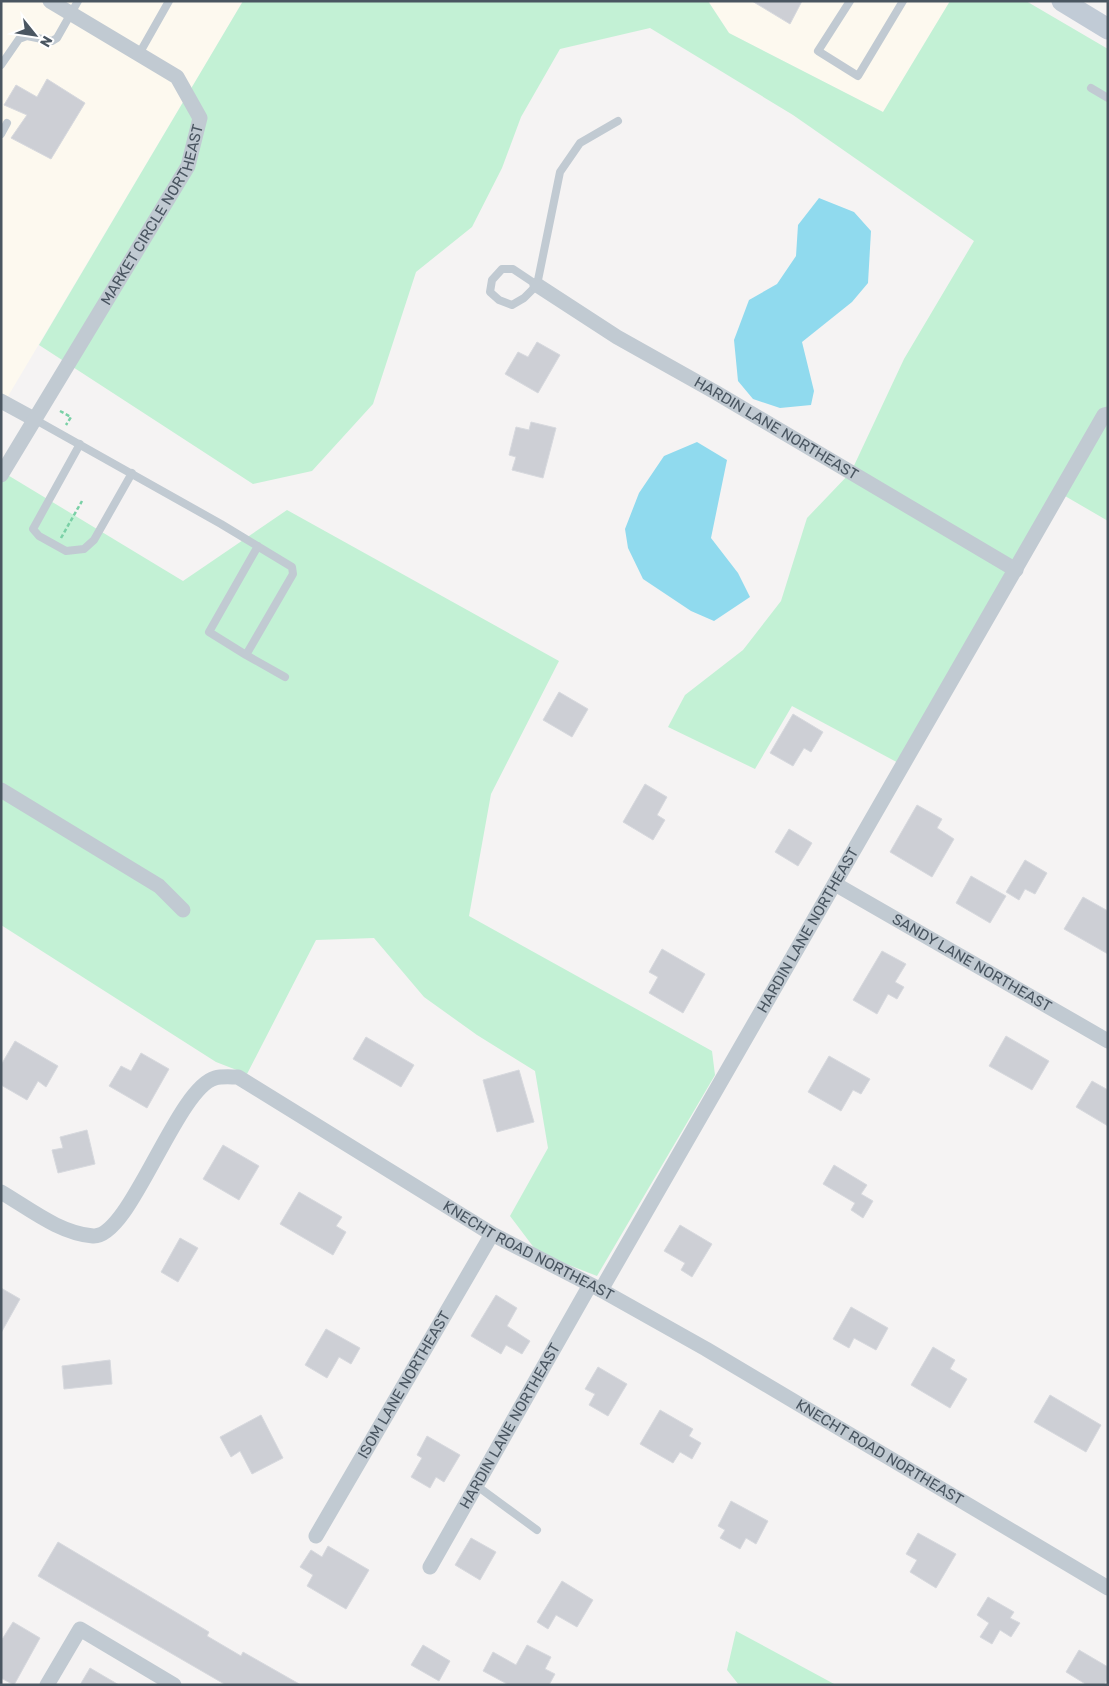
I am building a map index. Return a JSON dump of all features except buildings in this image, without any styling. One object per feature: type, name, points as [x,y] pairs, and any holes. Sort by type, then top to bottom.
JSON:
[{"type":"main road","points":[[1062,1],[1108,29]]},
{"type":"street","name":"MARKET CIRCLE NORTHEAST","points":[[1,475],[188,166],[200,118],[177,77],[139,54],[75,7],[50,1]]},
{"type":"street","name":"HARDIN LANE NORTHEAST","points":[[537,285],[617,337],[715,392],[1016,570]]},
{"type":"street","points":[[1,400],[34,419]]},
{"type":"street","name":"HARDIN LANE NORTHEAST","points":[[430,1567],[835,884],[1104,415],[1108,414]]},
{"type":"street","points":[[1,790],[159,886],[184,910]]},
{"type":"street","name":"SANDY LANE NORTHEAST","points":[[835,884],[1108,1042]]},
{"type":"street","name":"KNECHT ROAD NORTHEAST","points":[[1,1192],[64,1230],[94,1236],[104,1234],[120,1218],[192,1098],[214,1078],[238,1077],[492,1234],[595,1287],[714,1354],[1108,1588]]},
{"type":"street","name":"ISOM LANE NORTHEAST","points":[[316,1536],[492,1234]]},
{"type":"street","points":[[47,1685],[80,1629],[165,1682]]},
{"type":"lane","points":[[139,54],[169,1]]},
{"type":"lane","points":[[850,1],[818,51],[858,76],[903,1]]},
{"type":"lane","points":[[1,65],[19,39],[27,36],[52,41],[57,38],[75,7]]},
{"type":"lane","points":[[1091,88],[1108,98]]},
{"type":"lane","points":[[537,285],[513,269],[502,269],[492,280],[490,292],[499,300],[512,305],[524,298],[537,285],[560,172],[580,142],[618,122]]},
{"type":"lane","points":[[1,134],[8,123]]},
{"type":"lane","points":[[34,419],[132,473],[292,567],[293,574],[246,655]]},
{"type":"lane","points":[[80,444],[33,529],[39,536],[66,552],[80,551],[94,540],[132,473]]},
{"type":"lane","points":[[258,546],[209,632],[285,677]]},
{"type":"lane","points":[[478,1486],[537,1530]]},
{"type":"path","points":[[69,542],[62,538],[82,500]]},
{"type":"shaded area","points":[[1,1],[243,1],[1,408]]},
{"type":"shaded area","points":[[708,1],[950,1],[883,112],[729,33]]},
{"type":"green space","points":[[243,1],[708,1],[729,33],[883,112],[950,1],[1026,1],[1108,49],[1108,521],[1065,496],[904,766],[792,706],[755,769],[668,727],[685,695],[743,650],[781,601],[807,518],[851,472],[904,359],[974,241],[793,115],[650,28],[560,49],[521,117],[502,168],[472,227],[416,272],[373,404],[312,471],[253,484],[39,345]]},
{"type":"green space","points":[[1,471],[183,581],[287,510],[559,661],[491,794],[469,916],[712,1051],[715,1075],[597,1276],[538,1253],[510,1216],[548,1148],[535,1071],[477,1035],[424,997],[374,938],[316,940],[247,1074],[216,1062],[1,925]]},
{"type":"green space","points":[[736,1631],[836,1685],[739,1685],[727,1670]]},
{"type":"water","points":[[819,198],[854,212],[871,231],[868,283],[852,302],[802,342],[814,391],[811,405],[780,408],[753,399],[738,381],[734,340],[749,300],[777,284],[796,256],[798,225]]},
{"type":"water","points":[[697,442],[727,460],[711,538],[738,573],[750,597],[714,621],[691,611],[643,579],[628,548],[625,529],[639,493],[664,456]]}]
